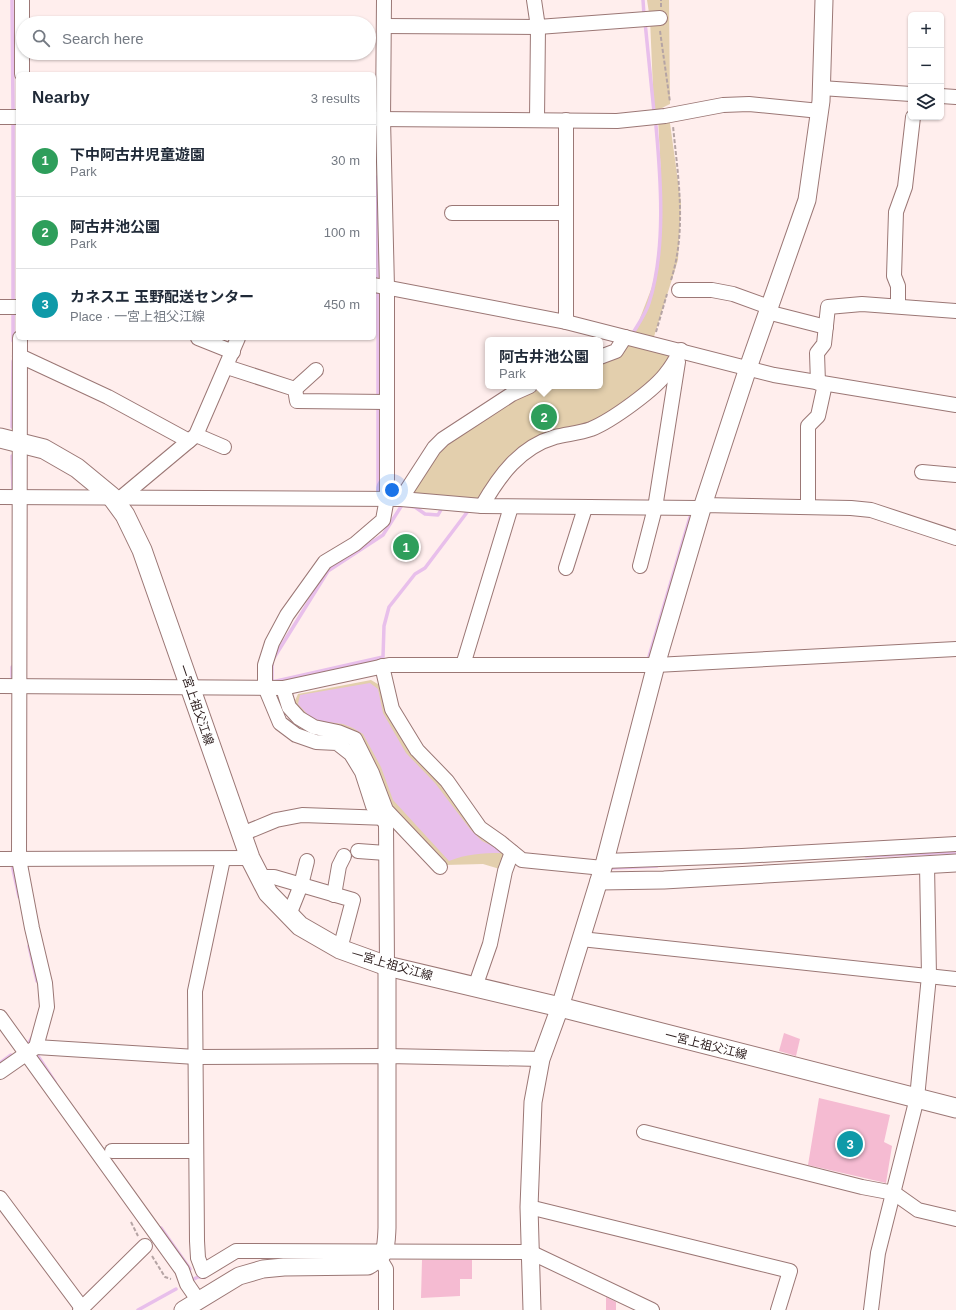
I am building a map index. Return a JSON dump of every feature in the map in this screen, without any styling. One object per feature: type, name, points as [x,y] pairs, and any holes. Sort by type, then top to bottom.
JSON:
[{"type":"main road","name":"一宮上祖父江線","points":[[0,438],[44,449],[77,468],[117,496],[142,550],[189,688],[250,858],[268,893],[300,926],[340,950],[387,966],[560,1007],[956,1108]]},
{"type":"street","points":[[22,0],[22,16]]},
{"type":"street","points":[[384,0],[384,26],[378,119],[380,287],[386,402],[387,498],[383,520],[355,544],[325,562],[287,615],[272,643],[265,665],[265,687],[280,723],[296,734],[316,742],[337,742],[350,754],[362,772],[373,806],[440,867]]},
{"type":"street","points":[[534,0],[538,27],[537,119]]},
{"type":"street","points":[[532,1310],[529,1207],[533,1102],[541,1059],[560,1007],[602,870],[656,665],[703,505],[748,368],[807,200],[820,111],[824,0]]},
{"type":"street","points":[[384,26],[538,27],[660,18]]},
{"type":"street","points":[[22,60],[22,72]]},
{"type":"street","points":[[821,88],[908,94]]},
{"type":"street","points":[[944,96],[956,97]]},
{"type":"street","points":[[378,119],[537,119],[617,121],[672,115],[723,105],[749,104],[820,111]]},
{"type":"street","points":[[0,117],[16,117]]},
{"type":"street","points":[[566,120],[566,322]]},
{"type":"street","points":[[898,305],[898,286],[894,276],[896,212],[905,187],[913,120]]},
{"type":"street","points":[[452,213],[566,213]]},
{"type":"street","points":[[380,287],[566,322],[748,368],[821,384],[956,405]]},
{"type":"street","points":[[673,287],[712,290],[733,294],[768,310],[826,327]]},
{"type":"street","points":[[808,507],[808,426],[818,416],[821,384],[817,353],[824,344],[828,307],[862,304],[898,305],[956,310]]},
{"type":"street","points":[[0,307],[16,307]]},
{"type":"street","points":[[603,356],[616,351],[625,337]]},
{"type":"street","points":[[0,1072],[31,1050],[48,1007],[19,859],[21,444],[20,340]]},
{"type":"street","points":[[203,340],[233,352]]},
{"type":"street","points":[[117,496],[192,438],[227,367],[237,340]]},
{"type":"street","points":[[482,506],[496,481],[512,463],[530,450],[554,437],[590,430],[600,425],[648,391],[668,372],[680,350]]},
{"type":"street","points":[[640,566],[655,508],[675,373],[680,350]]},
{"type":"street","points":[[20,356],[192,438],[224,447]]},
{"type":"street","points":[[227,367],[295,389]]},
{"type":"street","points":[[295,389],[316,370]]},
{"type":"street","points":[[295,389],[297,400],[386,402]]},
{"type":"street","points":[[402,498],[434,448],[443,438],[512,394],[523,389]]},
{"type":"street","points":[[922,472],[956,475]]},
{"type":"street","points":[[0,497],[117,496],[402,498],[482,506],[585,508],[698,508],[703,505],[808,507],[871,510],[956,538]]},
{"type":"street","points":[[463,665],[511,506]]},
{"type":"street","points":[[566,568],[585,508]]},
{"type":"street","points":[[0,686],[283,688],[382,666],[656,665],[956,649]]},
{"type":"street","points":[[382,666],[392,709],[418,750],[447,780],[480,828],[522,860],[602,870],[664,880],[956,863]]},
{"type":"street","points":[[283,688],[289,707],[299,718],[314,727],[338,732],[355,739],[372,773],[386,810],[387,1220],[382,1255],[386,1270],[386,1310]]},
{"type":"street","points":[[242,834],[276,820],[302,815],[387,818]]},
{"type":"street","points":[[602,870],[742,856],[956,844]]},
{"type":"street","points":[[358,851],[386,853]]},
{"type":"street","points":[[475,987],[490,944],[504,877],[512,852]]},
{"type":"street","points":[[334,895],[339,866],[344,856]]},
{"type":"street","points":[[0,859],[250,858]]},
{"type":"street","points":[[223,859],[196,991],[197,1252],[203,1271],[236,1251],[382,1255],[530,1252],[652,1310]]},
{"type":"street","points":[[289,915],[301,885],[307,861]]},
{"type":"street","points":[[871,1310],[878,1252],[917,1098],[929,976],[927,865]]},
{"type":"street","points":[[260,877],[274,877],[353,900],[340,950]]},
{"type":"street","points":[[581,939],[956,979]]},
{"type":"street","points":[[0,1017],[31,1050],[182,1270],[187,1284],[198,1300]]},
{"type":"street","points":[[31,1050],[196,1058],[387,1056],[541,1059]]},
{"type":"street","points":[[644,1132],[862,1187],[894,1193],[918,1210],[956,1219]]},
{"type":"street","points":[[112,1151],[196,1151]]},
{"type":"street","points":[[0,1198],[81,1309],[145,1246]]},
{"type":"street","points":[[529,1207],[790,1271],[778,1310]]},
{"type":"street","points":[[183,1310],[239,1276],[263,1269],[284,1267],[368,1266],[382,1255]]},
{"type":"path","points":[[652,344],[673,287],[678,260],[681,203],[672,115],[660,36],[661,0]]},
{"type":"shaded area","points":[[647,0],[669,0],[670,104],[654,112],[650,19]]},
{"type":"shaded area","points":[[669,116],[681,203],[678,260],[652,343],[681,350],[623,409],[530,450],[482,506],[402,499],[434,448],[525,389],[603,389],[603,355],[632,339],[652,287],[659,255],[661,177],[658,117]]},
{"type":"shaded area","points":[[371,680],[381,686],[439,782],[483,840],[499,844],[505,850],[503,870],[483,864],[445,865],[388,808],[377,770],[293,705],[298,694]]},
{"type":"shaded area","points":[[370,683],[378,689],[383,713],[406,753],[435,783],[470,829],[482,841],[503,851],[501,853],[474,854],[449,861],[393,800],[381,767],[363,734],[343,724],[320,721],[309,716],[298,704],[300,695]]},
{"type":"building","points":[[784,1033],[800,1039],[796,1056],[779,1051]]},
{"type":"building","points":[[819,1098],[890,1115],[884,1142],[892,1146],[886,1183],[808,1165]]},
{"type":"building","points":[[422,1260],[472,1260],[472,1279],[460,1279],[460,1296],[421,1298]]},
{"type":"building","points":[[606,1297],[616,1302],[616,1310],[606,1310]]},
{"type":"waterway","points":[[12,0],[13,112]]},
{"type":"waterway","points":[[643,0],[644,15]]},
{"type":"waterway","points":[[645,22],[654,112]]},
{"type":"waterway","points":[[13,124],[13,302]]},
{"type":"waterway","points":[[633,333],[649,303],[658,261],[661,215],[656,126]]},
{"type":"waterway","points":[[377,177],[378,278]]},
{"type":"waterway","points":[[378,292],[378,397]]},
{"type":"waterway","points":[[13,314],[13,341]]},
{"type":"waterway","points":[[12,427],[13,361]]},
{"type":"waterway","points":[[378,407],[378,493]]},
{"type":"waterway","points":[[12,456],[13,492]]},
{"type":"waterway","points":[[402,505],[415,507],[425,514],[438,515],[442,508],[468,511],[425,568],[415,574],[389,607],[384,626],[383,657],[272,682],[272,661],[328,571],[383,535],[402,505]]},
{"type":"waterway","points":[[648,660],[690,517]]},
{"type":"waterway","points":[[12,667],[12,677]]},
{"type":"waterway","points":[[866,856],[956,852]]},
{"type":"waterway","points":[[12,865],[19,897]]},
{"type":"waterway","points":[[612,868],[657,866]]},
{"type":"waterway","points":[[29,946],[37,981]]},
{"type":"waterway","points":[[28,1044],[33,1036]]},
{"type":"waterway","points":[[36,1053],[55,1082]]},
{"type":"waterway","points":[[0,1063],[11,1055]]},
{"type":"waterway","points":[[161,1228],[190,1269]]},
{"type":"waterway","points":[[190,1281],[198,1277],[205,1277]]},
{"type":"waterway","points":[[138,1310],[176,1289]]},
{"type":"place","name":"阿古井池公園","points":[[544,417]]},
{"type":"place","name":"下中阿古井児童遊園","points":[[406,547]]},
{"type":"place","name":"カネスエ 玉野配送センター","points":[[850,1144]]}]
